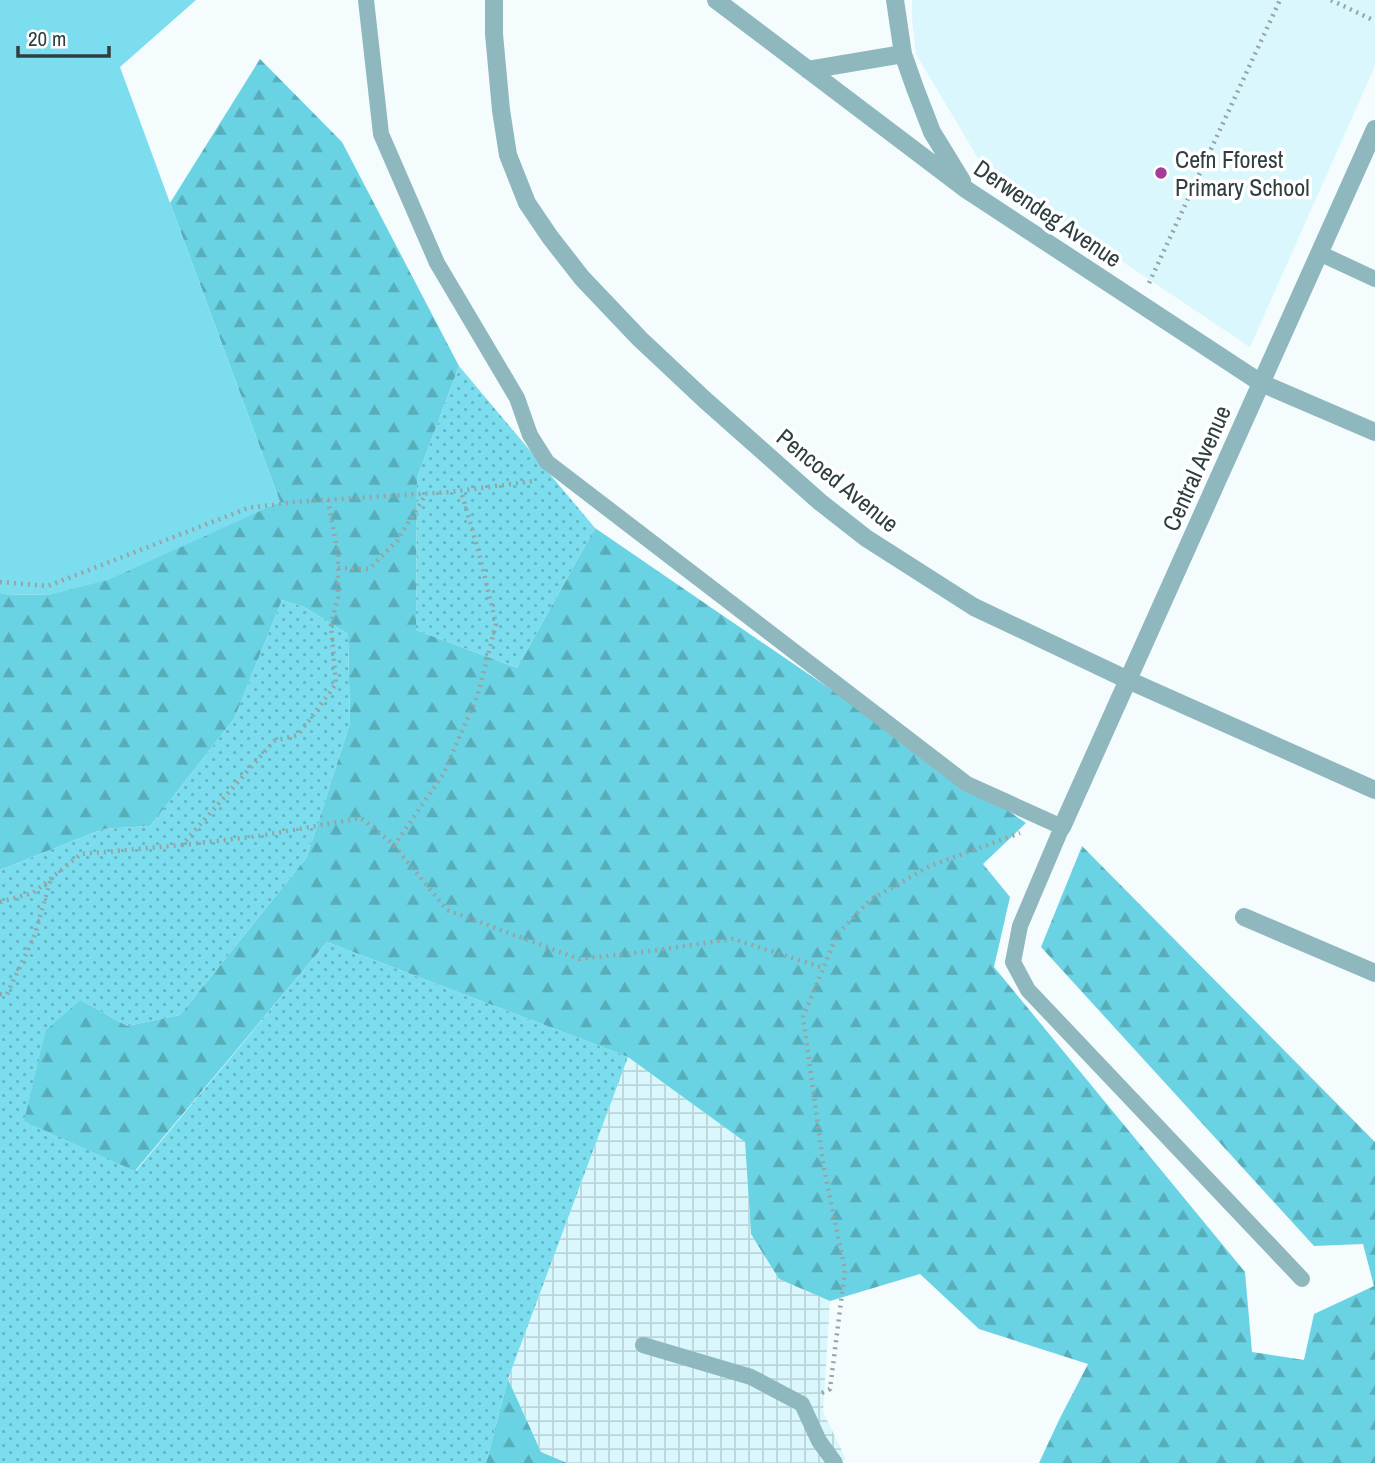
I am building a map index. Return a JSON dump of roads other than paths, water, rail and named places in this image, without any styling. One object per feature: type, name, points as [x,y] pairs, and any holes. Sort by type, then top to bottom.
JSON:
[{"type":"street","name":"Pencoed Avenue","points":[[494,0],[501,110],[508,155],[527,203],[582,278],[640,340],[705,400],[820,502],[866,538],[974,607],[1128,680],[1375,790]]},
{"type":"street","name":"Derwendeg Avenue","points":[[716,0],[967,190],[1261,383],[1375,432]]},
{"type":"street","points":[[895,0],[903,54],[933,132],[967,190]]},
{"type":"street","points":[[808,70],[903,54]]},
{"type":"street","name":"Central Avenue","points":[[1062,827],[1375,129]]},
{"type":"street","points":[[1244,917],[1375,972]]},
{"type":"lane","points":[[366,0],[382,134],[437,262],[517,398],[530,435],[547,462],[967,784],[1062,827],[1020,926],[1013,962],[1028,990],[1302,1279]]},
{"type":"lane","points":[[1319,253],[1375,279]]},
{"type":"lane","points":[[643,1345],[751,1377],[802,1404],[819,1441],[835,1463]]},
{"type":"place","name":"Cefn Fforest Primary School","points":[[1161,173]]}]
